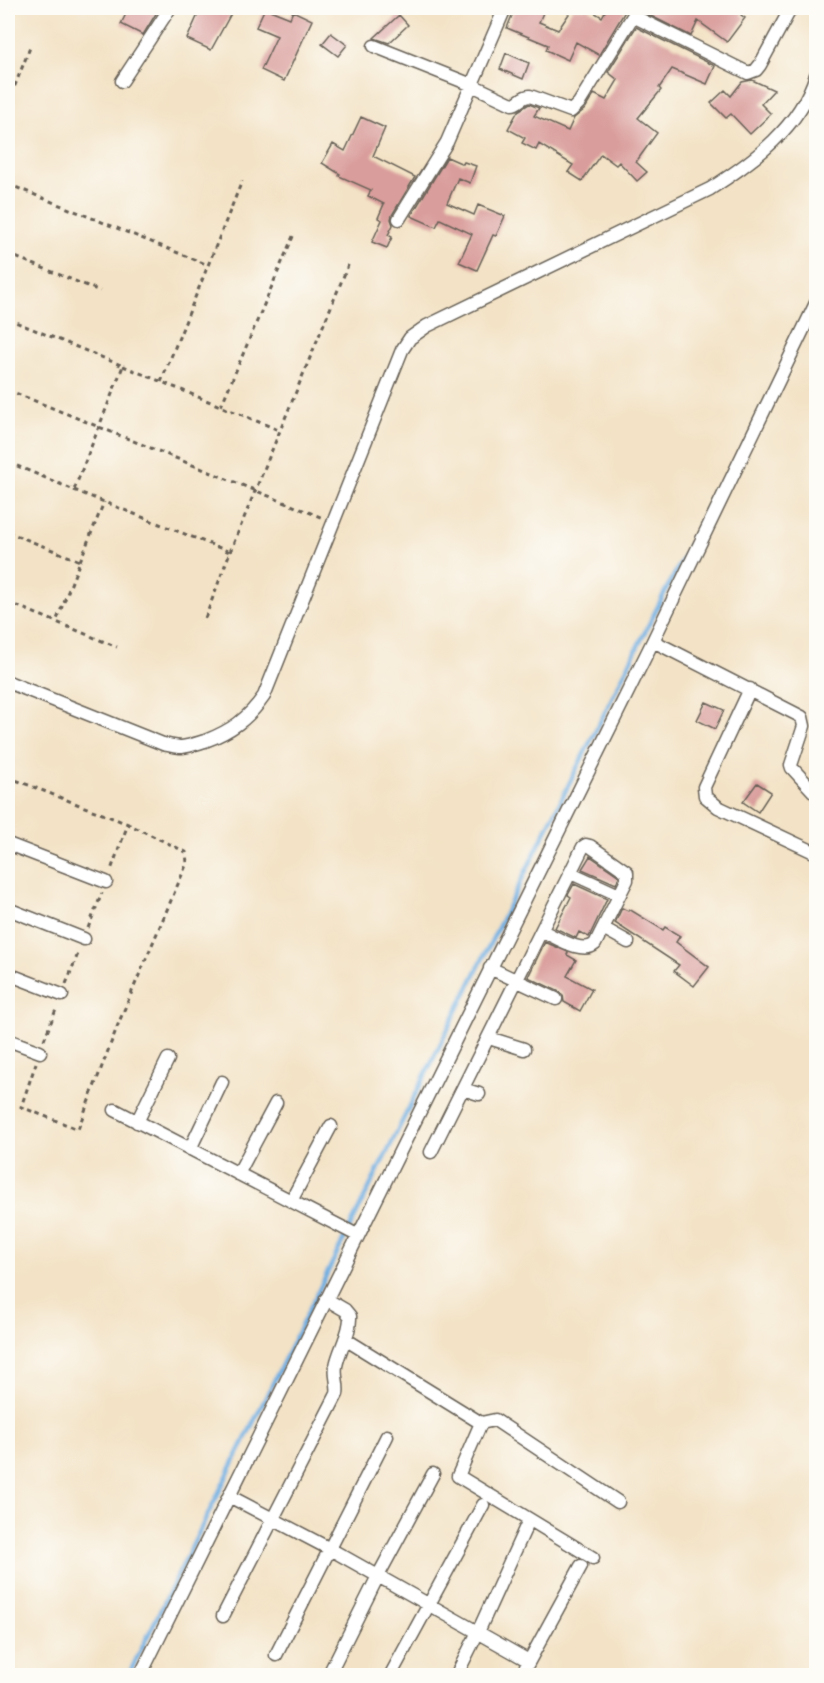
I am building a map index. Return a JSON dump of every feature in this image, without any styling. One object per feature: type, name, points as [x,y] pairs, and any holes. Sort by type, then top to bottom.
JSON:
[{"type":"street","points":[[122,81],[170,8]]},
{"type":"street","points":[[399,219],[447,142],[505,8]]},
{"type":"street","points":[[374,46],[472,85],[512,104],[517,103],[523,97],[530,96],[571,111],[579,103],[634,12],[748,73],[756,70],[765,58],[791,8]]},
{"type":"street","points":[[8,682],[163,744],[182,747],[221,735],[240,724],[253,712],[264,696],[402,350],[410,338],[427,326],[710,189],[743,168],[760,155],[784,130],[799,109],[816,75]]},
{"type":"street","points":[[140,1676],[326,1299],[351,1232],[490,968],[653,641],[816,303]]},
{"type":"street","points":[[653,641],[802,717],[804,726],[791,765],[816,794]]},
{"type":"street","points":[[750,689],[704,787],[705,796],[718,807],[816,853]]},
{"type":"street","points":[[8,844],[106,882]]},
{"type":"street","points":[[431,1152],[583,847],[588,846],[627,872],[627,880],[595,944],[586,948],[542,931]]},
{"type":"street","points":[[571,873],[619,895]]},
{"type":"street","points":[[8,909],[84,939]]},
{"type":"street","points":[[603,928],[628,942]]},
{"type":"street","points":[[490,968],[556,999]]},
{"type":"street","points":[[8,974],[62,995]]},
{"type":"street","points":[[489,1038],[524,1049]]},
{"type":"street","points":[[8,1040],[40,1052]]},
{"type":"street","points":[[137,1122],[168,1059]]},
{"type":"street","points":[[190,1149],[222,1082]]},
{"type":"street","points":[[463,1089],[479,1094]]},
{"type":"street","points":[[238,1174],[276,1103]]},
{"type":"street","points":[[115,1110],[351,1232]]},
{"type":"street","points":[[291,1201],[331,1126]]},
{"type":"street","points":[[223,1616],[337,1394],[339,1386],[335,1370],[349,1328],[350,1316],[345,1310],[326,1299]]},
{"type":"street","points":[[345,1339],[481,1423],[495,1420],[618,1502]]},
{"type":"street","points":[[481,1423],[458,1476],[593,1558]]},
{"type":"street","points":[[276,1655],[387,1436]]},
{"type":"street","points":[[328,1676],[433,1474]]},
{"type":"street","points":[[229,1496],[330,1549],[529,1661]]},
{"type":"street","points":[[390,1676],[483,1505]]},
{"type":"street","points":[[456,1676],[529,1520]]},
{"type":"street","points":[[521,1676],[581,1566]]},
{"type":"path","points":[[8,103],[31,45]]},
{"type":"path","points":[[161,382],[242,181]]},
{"type":"path","points":[[8,184],[208,265]]},
{"type":"path","points":[[221,406],[294,234]]},
{"type":"path","points":[[8,254],[100,291]]},
{"type":"path","points":[[204,621],[230,552],[349,263]]},
{"type":"path","points":[[8,319],[281,431]]},
{"type":"path","points":[[74,490],[123,366]]},
{"type":"path","points":[[8,390],[333,523]]},
{"type":"path","points":[[8,462],[230,552]]},
{"type":"path","points":[[56,622],[104,502]]},
{"type":"path","points":[[8,532],[80,561]]},
{"type":"path","points":[[8,602],[117,647]]},
{"type":"path","points":[[8,777],[128,824],[186,852],[187,863],[119,1022],[78,1129],[21,1107],[128,824]]},
{"type":"building","points":[[129,8],[147,8],[157,12],[143,35],[121,24]]},
{"type":"building","points":[[201,8],[234,8],[211,50],[187,39]]},
{"type":"building","points":[[265,8],[290,18],[293,11],[312,20],[284,81],[261,70],[277,36],[256,27]]},
{"type":"building","points":[[515,8],[545,8],[539,22],[558,30],[573,8],[587,8],[602,17],[607,8],[627,8],[599,55],[576,42],[568,60],[546,50],[548,45],[507,28]]},
{"type":"building","points":[[644,8],[744,8],[741,15],[745,18],[727,42],[698,21],[691,36],[643,12]]},
{"type":"building","points":[[399,15],[408,25],[389,43],[374,38]]},
{"type":"building","points":[[636,27],[715,66],[707,84],[672,69],[659,88],[661,90],[638,118],[657,133],[636,162],[647,172],[637,181],[619,162],[616,165],[601,154],[582,181],[568,172],[573,165],[539,144],[536,150],[522,143],[525,138],[508,129],[518,111],[529,104],[539,108],[534,116],[568,131],[574,118],[585,109],[594,94],[606,100],[618,80],[608,72]]},
{"type":"building","points":[[331,33],[347,45],[338,56],[322,44]]},
{"type":"building","points":[[506,53],[529,63],[523,79],[500,69]]},
{"type":"building","points":[[752,80],[774,90],[761,104],[771,114],[750,134],[731,114],[726,118],[711,103],[725,90],[731,96],[742,82]]},
{"type":"building","points":[[361,117],[385,128],[373,156],[415,177],[392,215],[393,225],[388,235],[392,237],[387,248],[372,242],[382,220],[378,218],[384,204],[368,196],[371,190],[339,176],[340,174],[322,163],[333,144],[345,151]]},
{"type":"building","points":[[447,157],[463,164],[464,162],[476,166],[470,183],[458,178],[447,203],[474,215],[478,205],[505,216],[496,236],[493,235],[477,270],[459,262],[472,234],[440,219],[436,227],[411,216]]},
{"type":"building","points":[[706,702],[724,710],[715,729],[697,720]]},
{"type":"building","points":[[757,783],[771,792],[758,812],[743,802]]},
{"type":"building","points":[[590,856],[619,876],[616,884],[582,869]]},
{"type":"building","points":[[574,884],[607,899],[589,937],[579,932],[576,938],[555,928],[571,897],[568,895]]},
{"type":"building","points":[[622,908],[628,911],[629,909],[663,930],[665,927],[680,936],[676,942],[709,967],[694,986],[674,971],[679,965],[615,923]]},
{"type":"building","points":[[545,942],[568,952],[567,955],[576,960],[567,976],[592,989],[580,1011],[564,1002],[560,992],[528,977]]},
{"type":"waterway","points":[[128,1676],[569,784],[665,592],[721,487]]}]
